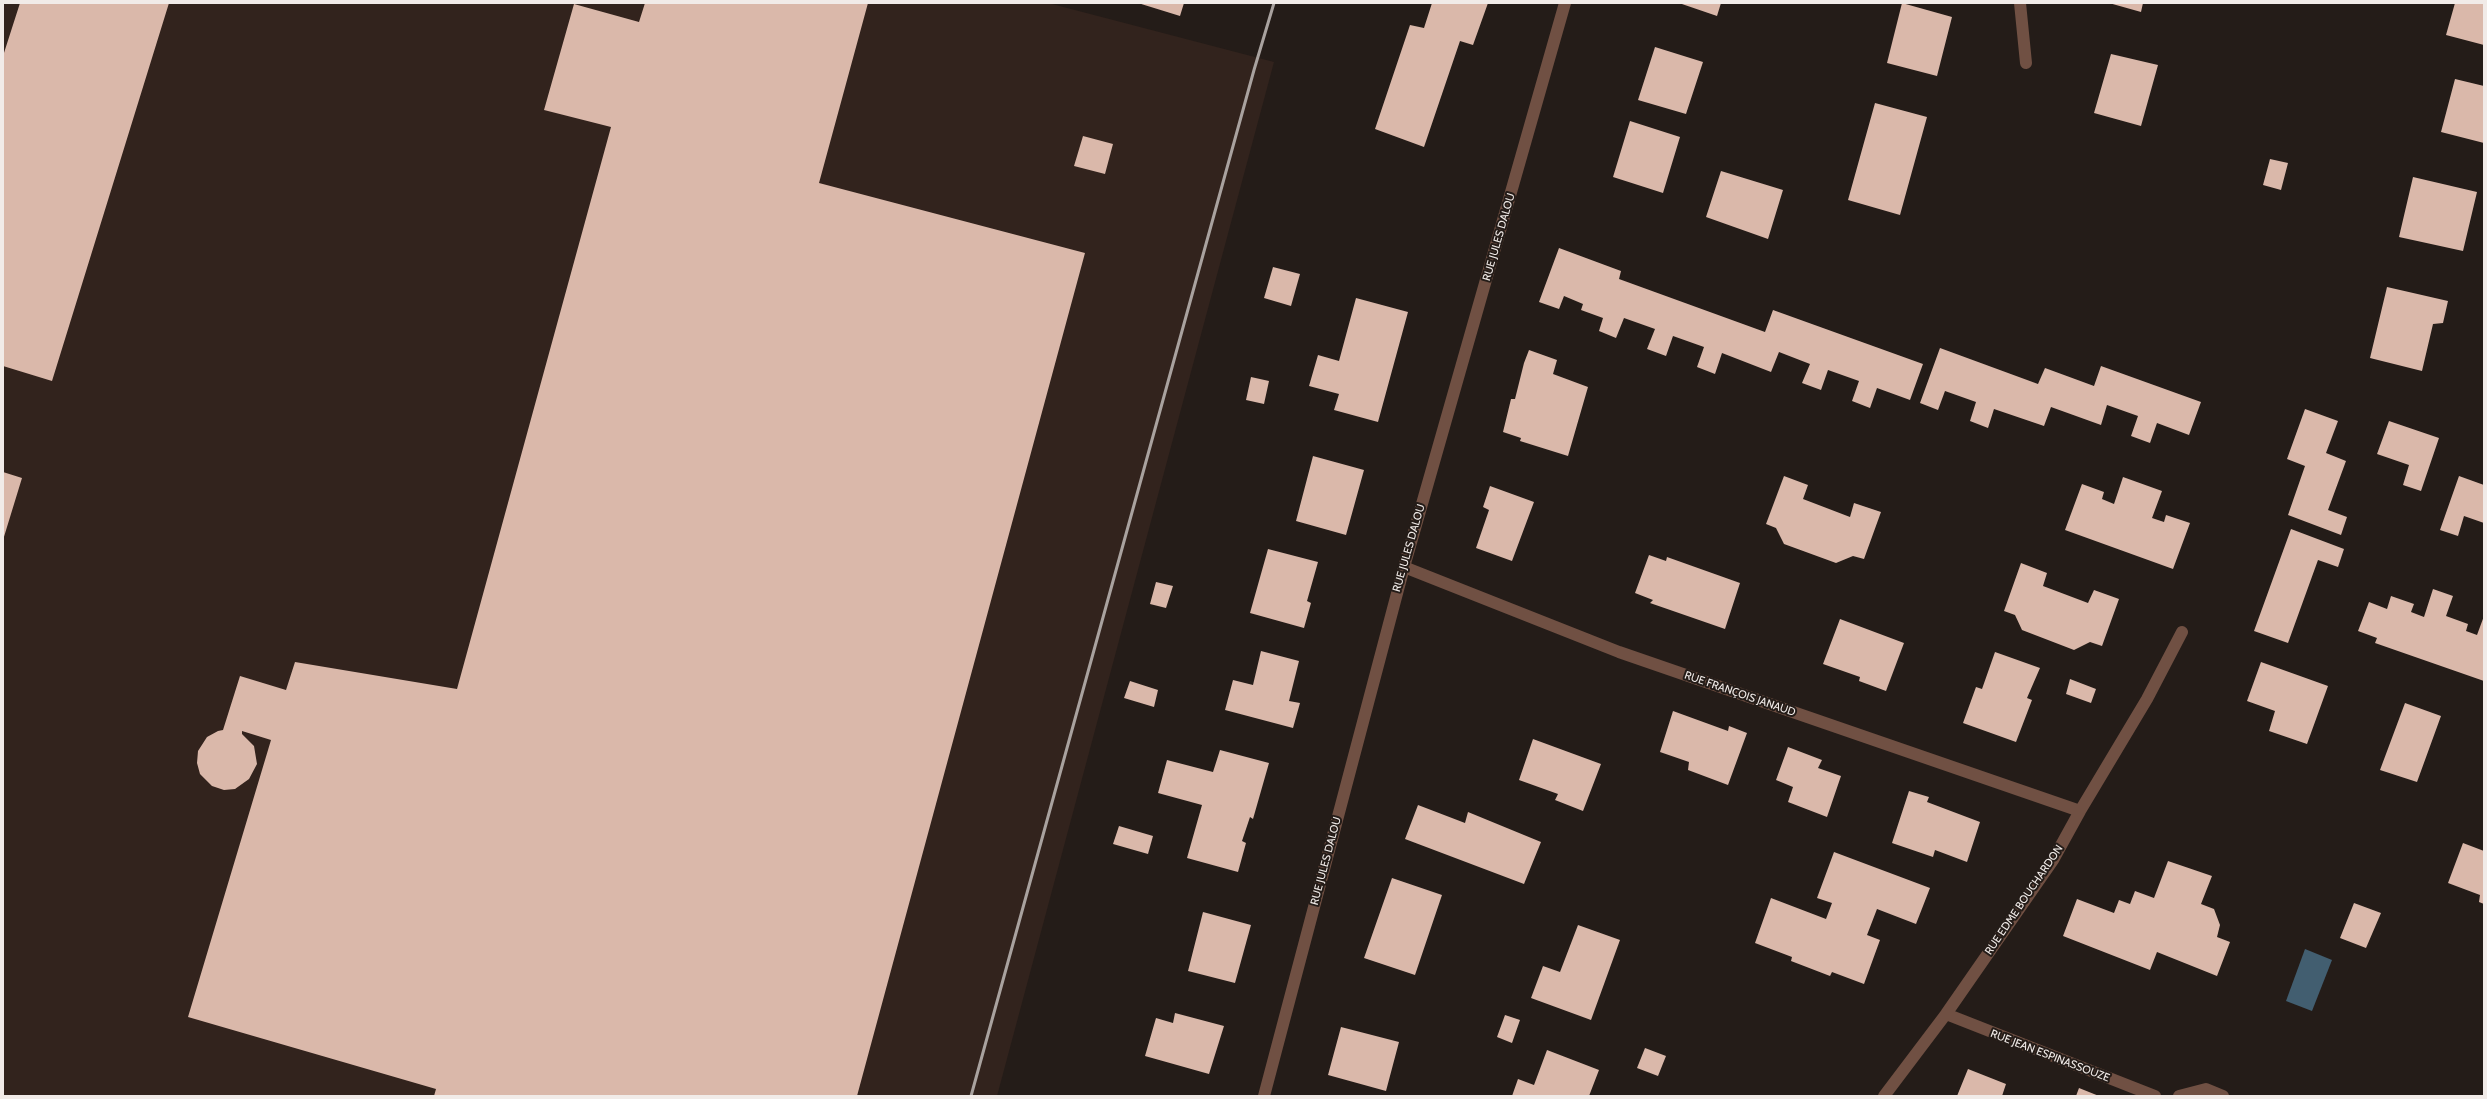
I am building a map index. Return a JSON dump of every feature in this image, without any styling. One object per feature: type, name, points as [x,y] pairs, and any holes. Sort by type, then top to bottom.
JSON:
[{"type":"street","name":"RUE JULES DALOU","points":[[1264,1096],[1404,567],[1565,3]]},
{"type":"street","points":[[2020,3],[2026,63]]},
{"type":"street","name":"RUE FRANÇOIS JANAUD","points":[[1404,567],[1619,652],[2080,811]]},
{"type":"street","name":"RUE EDME BOUCHARDON","points":[[1884,1096],[1946,1014],[2053,860],[2080,811],[2147,699],[2182,632]]},
{"type":"street","name":"RUE JEAN ESPINASSOUZE","points":[[1946,1014],[2155,1096]]},
{"type":"street","points":[[2179,1096],[2206,1089],[2223,1096]]},
{"type":"shaded area","points":[[3,3],[1048,3],[1274,62],[997,1096],[3,1096]]},
{"type":"water","points":[[2305,949],[2332,960],[2312,1011],[2286,1001]]},
{"type":"building","points":[[20,3],[169,3],[52,381],[3,366],[3,56]]},
{"type":"building","points":[[645,3],[868,3],[819,183],[1085,253],[857,1096],[434,1096],[436,1089],[188,1017],[271,740],[242,731],[242,734],[254,746],[257,764],[249,779],[235,789],[224,790],[212,786],[200,774],[197,763],[198,751],[207,737],[223,730],[240,676],[286,690],[295,662],[457,689],[611,127],[544,110],[574,4],[639,22]]},
{"type":"building","points":[[1138,3],[1184,3],[1180,16]]},
{"type":"building","points":[[1432,3],[1488,3],[1473,45],[1460,41],[1424,147],[1375,129],[1410,25],[1424,28]]},
{"type":"building","points":[[1679,3],[1721,3],[1717,16]]},
{"type":"building","points":[[1902,3],[1952,17],[1937,76],[1887,63]]},
{"type":"building","points":[[2109,3],[2143,3],[2141,12]]},
{"type":"building","points":[[2455,3],[2484,3],[2484,45],[2446,35]]},
{"type":"building","points":[[1655,47],[1703,62],[1686,114],[1638,100]]},
{"type":"building","points":[[2111,54],[2158,65],[2141,126],[2094,113]]},
{"type":"building","points":[[2455,79],[2484,86],[2484,143],[2441,132]]},
{"type":"building","points":[[1875,103],[1927,117],[1900,215],[1848,200]]},
{"type":"building","points":[[1630,121],[1680,137],[1663,193],[1613,177]]},
{"type":"building","points":[[1083,136],[1113,144],[1105,174],[1074,166]]},
{"type":"building","points":[[2270,159],[2288,163],[2281,190],[2263,185]]},
{"type":"building","points":[[1721,171],[1783,190],[1768,239],[1706,217]]},
{"type":"building","points":[[2413,177],[2477,192],[2463,251],[2399,237]]},
{"type":"building","points":[[1559,248],[1621,271],[1619,279],[1765,332],[1773,310],[1923,364],[1910,400],[1877,388],[1870,408],[1852,401],[1859,381],[1828,370],[1821,390],[1802,383],[1810,364],[1779,352],[1771,372],[1722,353],[1715,374],[1697,367],[1704,347],[1673,336],[1666,356],[1647,349],[1655,329],[1624,318],[1616,338],[1599,331],[1603,318],[1581,310],[1583,304],[1564,296],[1559,309],[1539,302]]},
{"type":"building","points":[[1273,267],[1300,274],[1291,306],[1264,298]]},
{"type":"building","points":[[2387,287],[2448,301],[2443,323],[2433,324],[2422,371],[2370,358]]},
{"type":"building","points":[[1356,298],[1408,312],[1378,422],[1334,410],[1339,394],[1309,386],[1318,355],[1339,361]]},
{"type":"building","points":[[1940,348],[2038,384],[2045,368],[2094,386],[2101,366],[2201,402],[2189,435],[2157,423],[2150,443],[2131,436],[2138,416],[2107,405],[2101,425],[2051,407],[2044,426],[1994,409],[1988,428],[1970,421],[1976,402],[1945,391],[1938,410],[1920,403]]},
{"type":"building","points":[[1529,350],[1557,360],[1553,374],[1588,387],[1568,456],[1520,441],[1521,438],[1503,432],[1511,399],[1515,399],[1524,363]]},
{"type":"building","points":[[1251,377],[1269,381],[1264,404],[1246,400]]},
{"type":"building","points":[[2305,409],[2338,421],[2326,453],[2346,461],[2328,510],[2347,517],[2341,535],[2288,515],[2305,466],[2287,459]]},
{"type":"building","points":[[2389,421],[2439,438],[2421,491],[2403,485],[2409,465],[2377,454]]},
{"type":"building","points":[[1313,456],[1364,470],[1346,535],[1296,521]]},
{"type":"building","points":[[3,472],[22,478],[3,540]]},
{"type":"building","points":[[1784,476],[1808,485],[1803,499],[1850,517],[1854,503],[1881,512],[1864,559],[1853,556],[1836,563],[1784,544],[1776,528],[1766,524]]},
{"type":"building","points":[[2459,476],[2484,485],[2484,523],[2464,516],[2458,536],[2440,530]]},
{"type":"building","points":[[2123,477],[2162,491],[2152,518],[2164,522],[2166,515],[2190,523],[2173,569],[2065,530],[2082,484],[2104,492],[2102,499],[2114,504]]},
{"type":"building","points":[[1490,486],[1534,502],[1512,561],[1476,548],[1489,510],[1483,507]]},
{"type":"building","points":[[2291,529],[2344,549],[2338,567],[2318,560],[2288,643],[2254,631]]},
{"type":"building","points":[[1268,549],[1318,562],[1307,601],[1311,603],[1304,628],[1250,613]]},
{"type":"building","points":[[1649,555],[1666,561],[1667,557],[1740,583],[1725,629],[1650,603],[1653,600],[1635,593]]},
{"type":"building","points":[[2021,563],[2047,573],[2043,586],[2088,603],[2094,590],[2119,599],[2102,646],[2090,642],[2074,650],[2022,630],[2015,615],[2004,611]]},
{"type":"building","points":[[1156,582],[1173,586],[1166,608],[1150,604]]},
{"type":"building","points":[[2433,589],[2453,596],[2446,616],[2468,624],[2466,631],[2477,635],[2484,616],[2484,681],[2375,643],[2377,638],[2358,631],[2369,602],[2387,609],[2391,596],[2414,604],[2411,612],[2424,617]]},
{"type":"building","points":[[1840,619],[1904,643],[1886,691],[1859,681],[1860,677],[1823,664]]},
{"type":"building","points":[[1261,651],[1299,661],[1289,701],[1300,703],[1293,728],[1225,710],[1233,680],[1253,685]]},
{"type":"building","points":[[1995,652],[2040,668],[2027,698],[2032,700],[2016,742],[1963,723],[1976,687],[1982,689]]},
{"type":"building","points":[[2261,662],[2328,686],[2307,744],[2269,731],[2275,711],[2247,701]]},
{"type":"building","points":[[2070,679],[2096,689],[2091,703],[2066,694]]},
{"type":"building","points":[[1130,681],[1158,690],[1154,707],[1124,698]]},
{"type":"building","points":[[2405,703],[2441,716],[2417,782],[2380,770]]},
{"type":"building","points":[[1673,711],[1728,731],[1729,726],[1747,733],[1728,785],[1688,770],[1689,762],[1660,752]]},
{"type":"building","points":[[1533,739],[1601,764],[1583,811],[1555,800],[1558,794],[1519,780]]},
{"type":"building","points":[[1788,747],[1822,760],[1818,768],[1841,776],[1827,817],[1788,802],[1793,787],[1776,780]]},
{"type":"building","points":[[1220,750],[1269,763],[1253,819],[1250,817],[1242,841],[1246,843],[1238,872],[1187,858],[1202,805],[1158,793],[1167,760],[1213,772]]},
{"type":"building","points":[[1909,791],[1929,797],[1927,802],[1980,822],[1967,862],[1935,850],[1933,857],[1892,843]]},
{"type":"building","points":[[1418,805],[1465,823],[1468,812],[1541,842],[1524,884],[1405,839]]},
{"type":"building","points":[[1119,826],[1153,836],[1148,854],[1113,844]]},
{"type":"building","points":[[2463,843],[2484,851],[2484,904],[2479,902],[2480,895],[2448,883]]},
{"type":"building","points":[[1834,852],[1930,888],[1916,924],[1877,909],[1867,935],[1880,940],[1864,984],[1832,972],[1830,976],[1791,961],[1792,957],[1755,943],[1771,898],[1826,919],[1832,903],[1817,898]]},
{"type":"building","points":[[2168,861],[2212,876],[2201,904],[2214,909],[2220,925],[2217,937],[2230,942],[2217,976],[2157,952],[2150,970],[2063,936],[2077,899],[2114,913],[2119,900],[2130,904],[2135,891],[2154,898]]},
{"type":"building","points":[[1392,878],[1442,895],[1415,975],[1364,958]]},
{"type":"building","points":[[2354,903],[2381,913],[2366,948],[2340,938]]},
{"type":"building","points":[[1203,912],[1251,925],[1235,983],[1188,971]]},
{"type":"building","points":[[1578,925],[1620,940],[1591,1020],[1531,998],[1543,966],[1560,972]]},
{"type":"building","points":[[1175,1013],[1224,1026],[1209,1074],[1145,1056],[1156,1018],[1173,1023]]},
{"type":"building","points":[[1505,1015],[1520,1020],[1512,1043],[1497,1037]]},
{"type":"building","points":[[1341,1027],[1399,1042],[1386,1091],[1328,1075]]},
{"type":"building","points":[[1645,1048],[1666,1056],[1658,1076],[1637,1068]]},
{"type":"building","points":[[1547,1050],[1599,1070],[1589,1096],[1512,1096],[1518,1079],[1534,1085]]},
{"type":"building","points":[[1968,1069],[2006,1084],[2002,1096],[1957,1096]]},
{"type":"building","points":[[2079,1088],[2099,1096],[2076,1096]]},
{"type":"railway","points":[[971,1096],[1254,70],[1274,3]]}]
